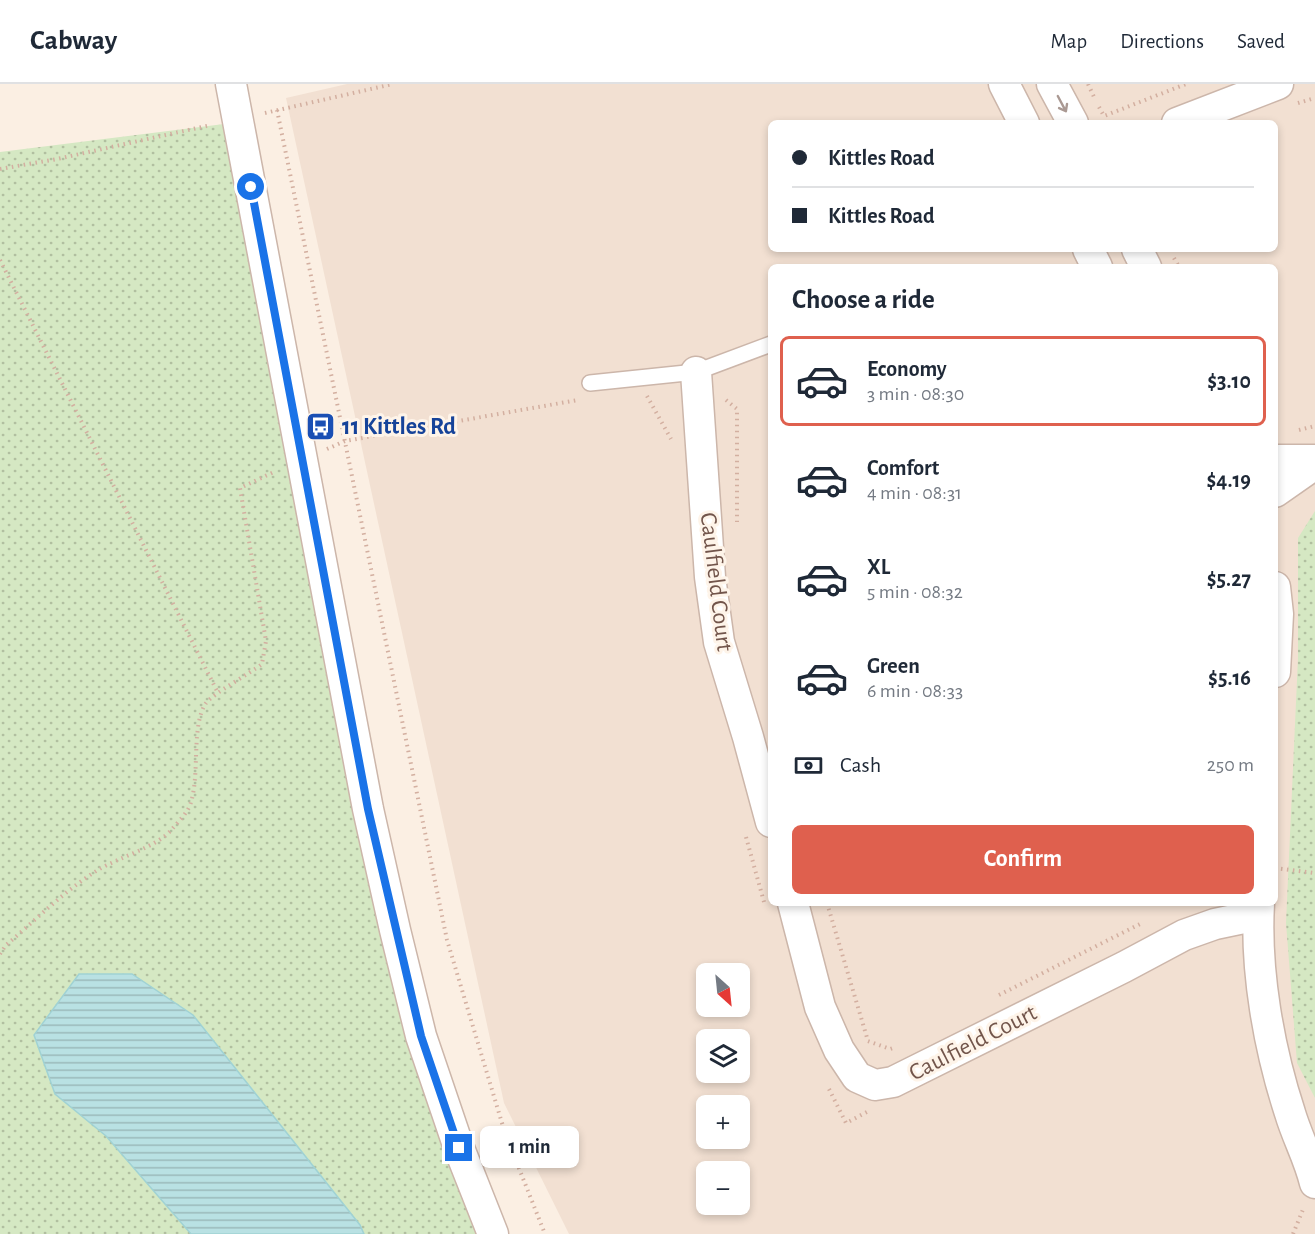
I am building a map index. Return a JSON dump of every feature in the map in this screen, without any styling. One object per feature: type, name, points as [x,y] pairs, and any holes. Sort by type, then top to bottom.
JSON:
[{"type":"street","points":[[231,84],[368,809],[395,930],[421,1036],[459,1148],[493,1234]]},
{"type":"street","points":[[1004,84],[1022,120]]},
{"type":"street","points":[[1052,84],[1070,120]]},
{"type":"street","points":[[1185,120],[1278,84]]},
{"type":"street","name":"Caulfield Court","points":[[696,372],[710,578],[719,642],[760,731],[758,828]]},
{"type":"street","points":[[1278,460],[1315,462]]},
{"type":"street","points":[[1278,490],[1315,462]]},
{"type":"street","name":"Caulfield Court","points":[[779,906],[839,1050],[857,1077],[875,1085],[893,1082],[1184,935],[1259,909]]},
{"type":"street","points":[[1259,909],[1261,976],[1272,1046],[1290,1115],[1311,1181]]},
{"type":"lane","points":[[590,383],[696,372],[768,345]]},
{"type":"path","points":[[0,169],[57,159],[393,84]]},
{"type":"path","points":[[1088,84],[1104,116],[1186,84]]},
{"type":"path","points":[[277,110],[447,940],[505,1134],[545,1234]]},
{"type":"path","points":[[0,260],[218,693]]},
{"type":"path","points":[[642,389],[673,441]]},
{"type":"path","points":[[0,954],[6,945],[98,870],[145,848],[171,831],[191,804],[197,770],[199,721],[206,703],[262,664],[266,641],[240,488],[345,441],[585,399]]},
{"type":"path","points":[[758,828],[768,866]]},
{"type":"path","points":[[1278,868],[1315,873]]},
{"type":"path","points":[[828,906],[868,1041],[890,1049],[901,1044]]},
{"type":"path","points":[[994,997],[1149,919]]},
{"type":"path","points":[[824,1080],[846,1123],[878,1107]]},
{"type":"path","points":[[1293,1234],[1311,1181]]},
{"type":"shaded area","points":[[347,84],[1315,84],[1315,1234],[569,1234],[504,1103],[286,98]]},
{"type":"green space","points":[[232,123],[353,763],[489,1234],[0,1234],[0,152]]},
{"type":"green space","points":[[1315,511],[1315,1098],[1297,1063],[1286,923],[1298,658],[1298,538]]},
{"type":"water","points":[[79,974],[132,974],[193,1015],[360,1225],[364,1234],[191,1234],[106,1136],[55,1094],[34,1035]]},
{"type":"place","name":"11 Kittles Rd","points":[[321,427]]},
{"type":"route","points":[[251,187],[368,809],[421,1036],[459,1148]]}]
